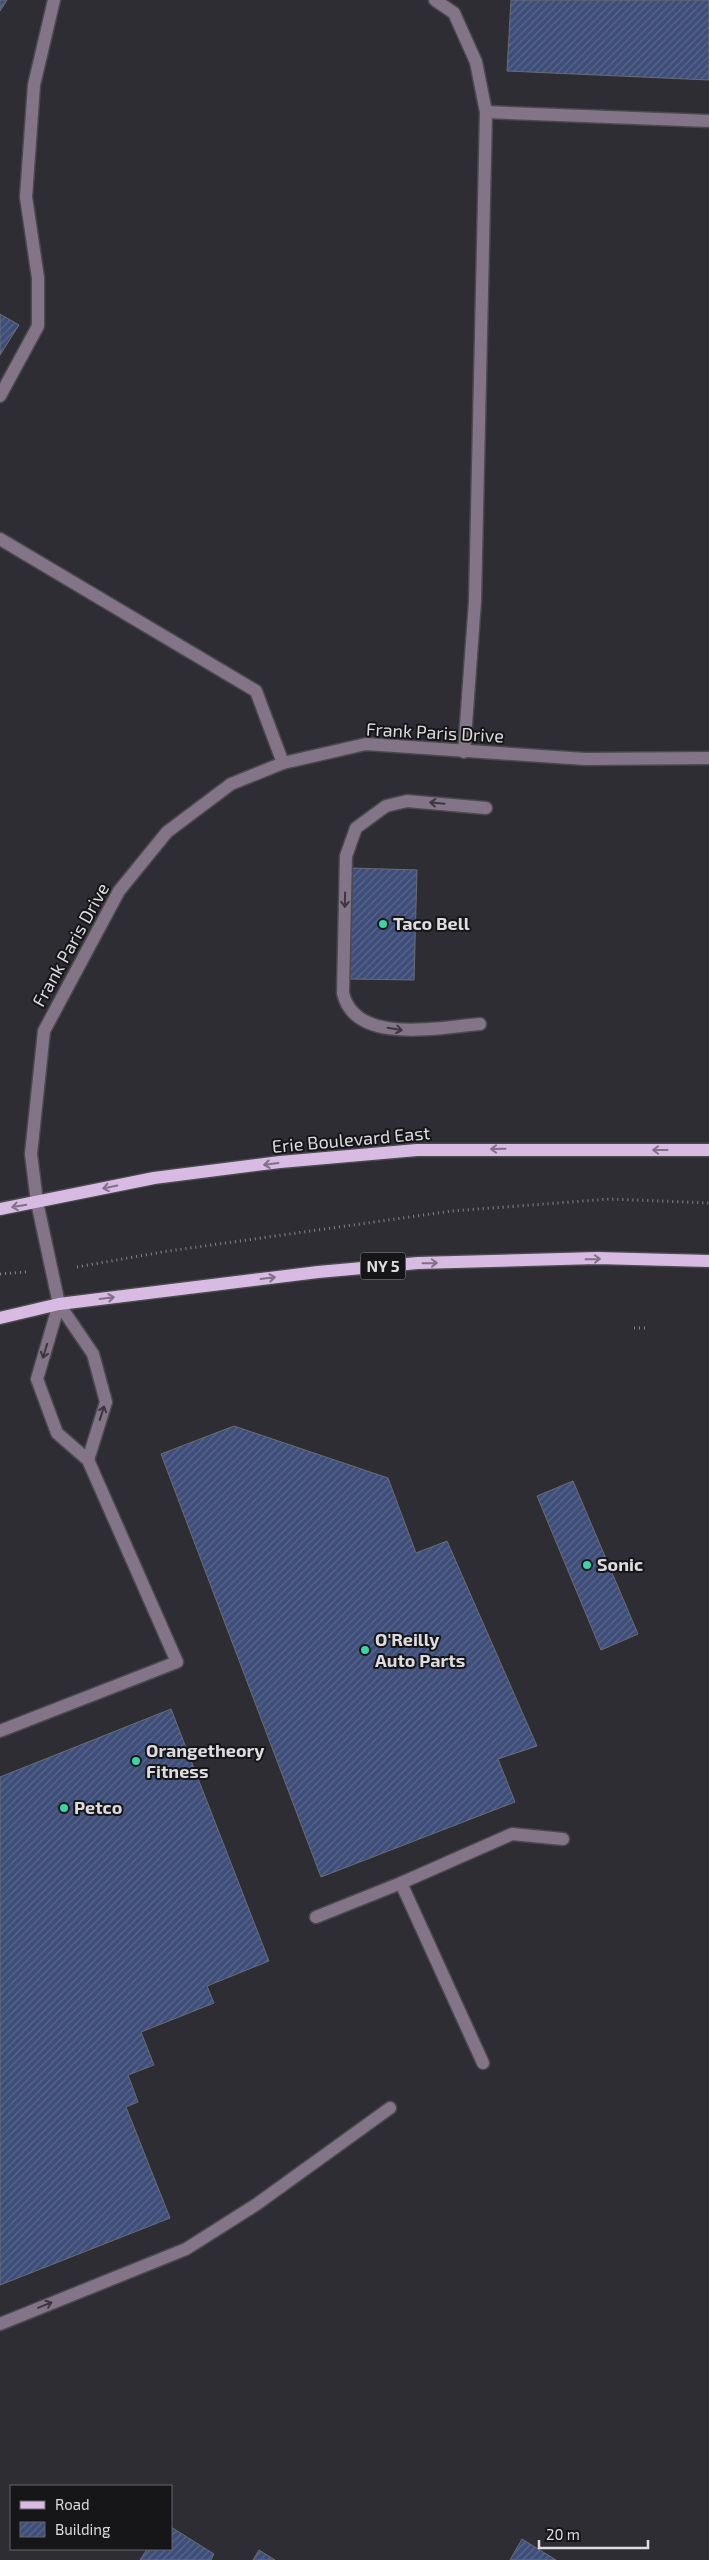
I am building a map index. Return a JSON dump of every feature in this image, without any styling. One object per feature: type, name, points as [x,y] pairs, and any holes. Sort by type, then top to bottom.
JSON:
[{"type":"main road","name":"Erie Boulevard East","points":[[0,1209],[154,1178],[280,1162],[417,1150],[709,1150]]},
{"type":"main road","name":"NY 5","points":[[0,1318],[59,1304],[318,1272],[418,1263],[597,1258],[709,1261]]},
{"type":"street","points":[[0,396],[38,326],[38,278],[26,196],[34,85],[54,0]]},
{"type":"street","points":[[435,0],[454,13],[476,62],[486,112],[475,601],[464,752]]},
{"type":"street","points":[[486,112],[709,122]]},
{"type":"street","points":[[0,539],[256,691],[283,763]]},
{"type":"street","name":"Frank Paris Drive","points":[[59,1304],[54,1271],[38,1202],[31,1154],[44,1031],[120,891],[167,832],[231,784],[283,763],[366,744],[585,759],[709,758]]},
{"type":"street","points":[[480,1024],[402,1030],[358,1019],[346,1006],[343,993],[346,856],[356,828],[386,806],[407,801],[486,808]]},
{"type":"street","points":[[0,1731],[177,1662],[88,1460],[57,1433],[36,1379],[59,1304]]},
{"type":"street","points":[[59,1304],[93,1354],[106,1402],[88,1460]]},
{"type":"street","points":[[316,1917],[401,1883],[512,1834],[563,1839]]},
{"type":"street","points":[[401,1883],[483,2063]]},
{"type":"street","points":[[0,2324],[186,2248],[257,2204],[390,2108]]},
{"type":"path","points":[[0,1274],[54,1271],[162,1252],[452,1211],[610,1199],[709,1203]]},
{"type":"path","points":[[634,1328],[646,1328]]},
{"type":"building","points":[[0,0],[7,0],[0,11]]},
{"type":"building","points":[[511,0],[709,0],[709,80],[507,71]]},
{"type":"building","points":[[0,314],[19,325],[0,355]]},
{"type":"building","name":"Taco Bell","points":[[352,868],[417,870],[414,980],[350,979]]},
{"type":"building","name":"O'Reilly Auto Parts","points":[[234,1426],[388,1478],[416,1553],[447,1541],[537,1746],[498,1759],[515,1802],[321,1877],[161,1454]]},
{"type":"building","name":"Sonic","points":[[573,1481],[638,1634],[601,1650],[537,1496]]},
{"type":"building","points":[[171,1709],[269,1961],[207,1986],[214,2003],[141,2032],[154,2065],[128,2075],[138,2102],[126,2107],[170,2218],[0,2285],[0,1777]]},
{"type":"building","points":[[172,2528],[214,2554],[211,2560],[140,2560],[146,2550],[172,2550]]},
{"type":"building","points":[[522,2539],[556,2560],[510,2560]]},
{"type":"building","points":[[259,2550],[275,2560],[253,2560]]},
{"type":"place","name":"Taco Bell","points":[[383,924]]},
{"type":"place","name":"Sonic","points":[[587,1565]]},
{"type":"place","name":"O'Reilly Auto Parts","points":[[365,1650]]},
{"type":"place","name":"Orangetheory Fitness","points":[[136,1761]]},
{"type":"place","name":"Petco","points":[[64,1808]]}]
